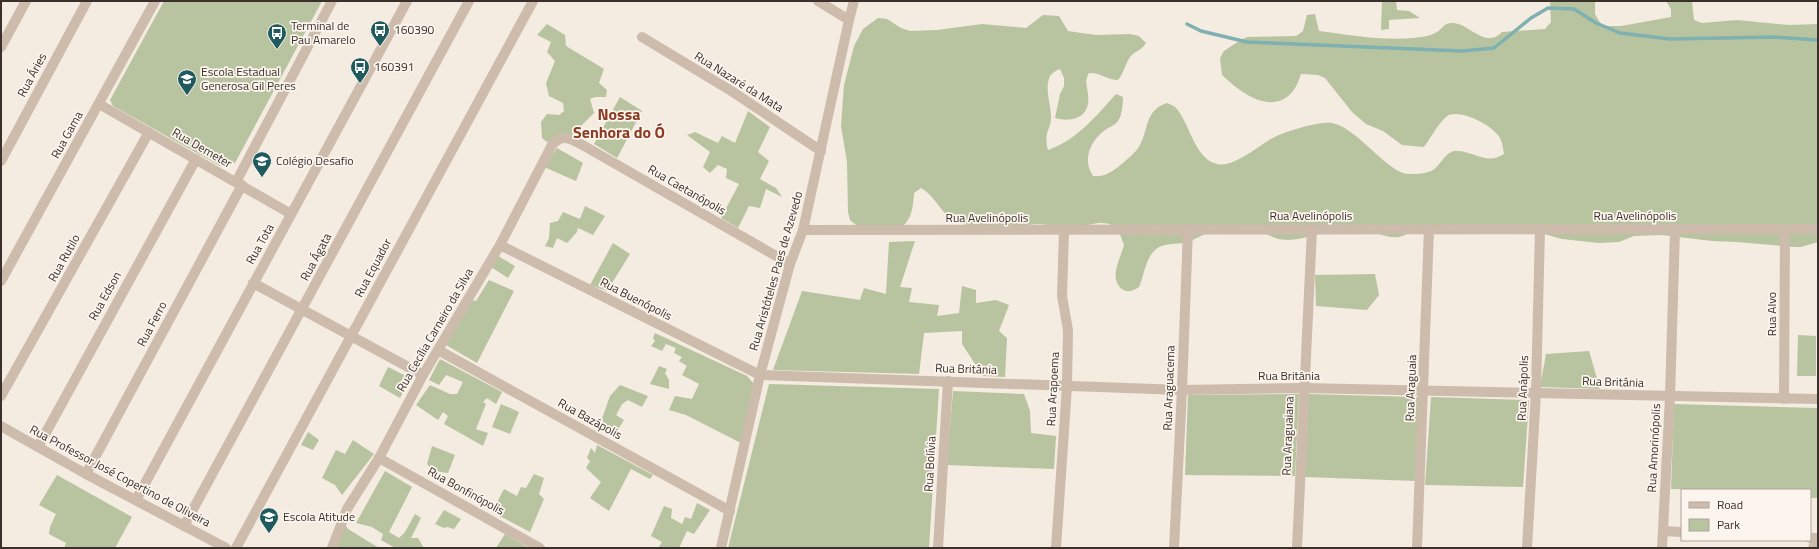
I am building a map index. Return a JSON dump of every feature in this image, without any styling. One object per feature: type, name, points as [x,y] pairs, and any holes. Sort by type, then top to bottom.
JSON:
[{"type":"street","points":[[1,47],[26,1]]},
{"type":"street","name":"Rua Áries","points":[[1,161],[87,1]]},
{"type":"street","name":"Rua Gama","points":[[1,281],[156,1]]},
{"type":"street","name":"Rua Ferro","points":[[86,474],[239,184],[332,1]]},
{"type":"street","name":"Rua Tota","points":[[136,500],[407,1]]},
{"type":"street","name":"Rua Ágata","points":[[184,526],[469,1]]},
{"type":"street","name":"Rua Equador","points":[[236,548],[533,1]]},
{"type":"street","points":[[818,1],[849,20]]},
{"type":"street","name":"Rua Aristóteles Paes de Azevedo","points":[[721,548],[760,375],[790,264],[803,230],[854,1]]},
{"type":"street","name":"Rua Nazaré da Mata","points":[[642,37],[733,92],[821,150]]},
{"type":"street","name":"Rua Demeter","points":[[99,104],[292,214]]},
{"type":"street","name":"Rua Rutilo","points":[[1,396],[149,132]]},
{"type":"street","name":"Rua Cecília Carneiro da Silva","points":[[332,548],[347,509],[380,458],[423,375],[500,245],[552,145],[557,139],[564,137],[571,139]]},
{"type":"street","name":"Rua Caetanópolis","points":[[571,139],[790,264]]},
{"type":"street","name":"Rua Edson","points":[[38,447],[196,159]]},
{"type":"street","name":"Rua Avelinópolis","points":[[803,230],[1064,231],[1188,229],[1818,229]]},
{"type":"street","name":"Rua Araguacema","points":[[1174,548],[1188,229]]},
{"type":"street","name":"Rua Araguaiana","points":[[1296,548],[1312,229]]},
{"type":"street","name":"Rua Araguaia","points":[[1417,548],[1429,229]]},
{"type":"street","name":"Rua Anápolis","points":[[1527,548],[1536,392],[1540,229]]},
{"type":"street","name":"Rua Amorinópolis","points":[[1662,548],[1670,397],[1676,229]]},
{"type":"street","name":"Rua Alvo","points":[[1784,399],[1785,229]]},
{"type":"street","name":"Rua Arapoema","points":[[1056,548],[1068,330],[1062,296],[1064,231]]},
{"type":"street","name":"Rua Buenópolis","points":[[500,245],[760,375]]},
{"type":"street","points":[[254,283],[423,375]]},
{"type":"street","name":"Rua Bazápolis","points":[[438,350],[730,511]]},
{"type":"street","name":"Rua Britânia","points":[[760,375],[1182,390],[1303,388],[1536,392],[1818,400]]},
{"type":"street","name":"Rua Bolívia","points":[[938,548],[948,381]]},
{"type":"street","name":"Rua Professor José Copertino de Oliveira","points":[[1,426],[86,474],[226,548]]},
{"type":"street","name":"Rua Bonfinópolis","points":[[380,458],[540,548]]},
{"type":"street","points":[[1663,531],[1681,532]]},
{"type":"street","points":[[1813,548],[1814,538]]},
{"type":"green space","points":[[164,1],[322,1],[235,163],[220,166],[113,106],[110,100]]},
{"type":"green space","points":[[1382,1],[1396,1],[1397,10],[1409,11],[1420,18],[1389,20],[1389,29],[1381,30]]},
{"type":"green space","points":[[1550,1],[1595,1],[1595,14],[1602,26],[1621,26],[1671,17],[1671,9],[1666,1],[1692,1],[1694,20],[1702,23],[1737,20],[1789,25],[1818,24],[1818,242],[1801,247],[1794,247],[1712,241],[1662,235],[1634,236],[1619,242],[1599,243],[1562,239],[1530,230],[1411,231],[1399,237],[1393,237],[1352,228],[1334,230],[1297,239],[1282,240],[1252,230],[1214,231],[1188,242],[1165,245],[1157,248],[1147,263],[1139,287],[1128,291],[1122,289],[1116,279],[1117,268],[1124,245],[1117,229],[1109,224],[1098,223],[1074,228],[1040,224],[1010,228],[971,226],[953,220],[943,211],[931,196],[921,188],[914,193],[911,213],[907,221],[900,229],[856,225],[850,220],[848,212],[847,162],[841,126],[844,85],[854,46],[863,29],[878,18],[887,19],[901,28],[910,31],[937,30],[982,24],[1026,28],[1043,15],[1059,16],[1068,31],[1096,35],[1130,34],[1139,36],[1146,43],[1130,57],[1118,80],[1089,73],[1086,81],[1088,94],[1087,108],[1084,113],[1075,119],[1069,120],[1055,118],[1060,94],[1064,86],[1064,78],[1060,69],[1050,76],[1048,93],[1051,122],[1046,139],[1048,150],[1058,146],[1077,134],[1094,119],[1116,94],[1123,97],[1122,110],[1118,121],[1100,134],[1089,151],[1088,164],[1093,176],[1100,176],[1109,173],[1133,154],[1143,139],[1151,115],[1160,106],[1167,103],[1174,106],[1180,113],[1197,147],[1203,155],[1209,161],[1217,164],[1230,163],[1237,160],[1271,139],[1284,133],[1310,125],[1332,123],[1342,126],[1352,133],[1392,167],[1401,172],[1415,174],[1433,170],[1448,154],[1455,151],[1462,151],[1491,158],[1504,154],[1503,146],[1499,136],[1488,126],[1482,122],[1461,114],[1449,115],[1446,117],[1424,147],[1402,145],[1383,131],[1366,124],[1352,112],[1325,78],[1318,75],[1301,74],[1293,91],[1285,98],[1276,102],[1266,102],[1256,99],[1229,82],[1222,75],[1220,58],[1224,51],[1247,37],[1296,36],[1303,31],[1307,15],[1315,14],[1319,31],[1366,37],[1390,39],[1414,38],[1432,34],[1437,32],[1445,25],[1452,23],[1458,24],[1483,37],[1496,37],[1502,32],[1545,29],[1551,22]]},
{"type":"green space","points":[[547,24],[565,35],[566,46],[604,69],[599,83],[607,90],[606,97],[595,97],[590,99],[594,113],[572,135],[563,133],[547,142],[542,138],[541,122],[547,114],[559,115],[564,111],[563,103],[549,96],[546,83],[555,61],[547,52],[551,42],[537,35]]},
{"type":"green space","points":[[620,97],[642,111],[617,158],[594,144]]},
{"type":"green space","points":[[748,111],[770,127],[758,152],[769,161],[760,179],[776,188],[782,197],[766,189],[760,208],[749,206],[738,228],[721,218],[739,184],[726,178],[727,169],[718,165],[710,173],[703,167],[710,152],[687,135],[695,132],[718,143],[722,136],[735,143]]},
{"type":"green space","points":[[557,148],[583,163],[576,181],[544,167]]},
{"type":"green space","points":[[585,206],[605,216],[593,235],[578,228],[577,232],[567,243],[557,238],[553,248],[545,246],[549,238],[550,223],[558,221],[563,212],[580,219]]},
{"type":"green space","points":[[915,241],[900,287],[912,288],[909,302],[939,305],[937,316],[959,313],[962,286],[976,290],[976,303],[996,300],[1009,305],[999,331],[1007,338],[1005,377],[983,376],[962,344],[962,331],[924,333],[919,374],[773,370],[802,291],[860,300],[864,288],[886,294],[889,242]]},
{"type":"green space","points":[[613,243],[630,254],[607,291],[590,285]]},
{"type":"green space","points":[[498,256],[515,266],[508,278],[491,267]]},
{"type":"green space","points":[[1375,274],[1379,295],[1367,310],[1316,306],[1315,275]]},
{"type":"green space","points":[[489,280],[514,291],[477,363],[446,345],[470,300],[476,301]]},
{"type":"green space","points":[[655,333],[747,376],[754,384],[741,443],[686,415],[669,410],[675,396],[692,399],[699,384],[682,375],[687,366],[679,361],[682,357],[674,353],[676,348],[666,344],[662,351],[651,346],[655,341],[653,338]]},
{"type":"green space","points":[[1798,335],[1816,336],[1816,376],[1797,376]]},
{"type":"green space","points":[[1589,351],[1600,389],[1540,387],[1546,354]]},
{"type":"green space","points":[[440,359],[502,392],[496,404],[487,398],[483,402],[486,404],[476,429],[488,433],[483,446],[444,424],[448,416],[443,412],[438,420],[416,405],[430,385],[450,394],[457,394],[463,382],[446,375],[439,385],[429,380]]},
{"type":"green space","points":[[659,366],[667,369],[665,373],[669,380],[669,389],[650,384]]},
{"type":"green space","points":[[388,367],[410,378],[400,398],[379,386]]},
{"type":"green space","points":[[769,384],[939,389],[929,548],[728,548]]},
{"type":"green space","points":[[620,385],[648,396],[642,407],[628,400],[622,404],[616,415],[624,420],[615,434],[599,427],[610,396]]},
{"type":"green space","points":[[953,391],[1024,394],[1030,411],[1031,433],[1056,436],[1054,469],[947,465]]},
{"type":"green space","points":[[1299,394],[1295,476],[1185,475],[1188,395]]},
{"type":"green space","points":[[1307,394],[1418,397],[1416,481],[1304,477]]},
{"type":"green space","points":[[1431,397],[1529,400],[1523,487],[1425,485]]},
{"type":"green space","points":[[501,404],[519,412],[510,434],[492,427]]},
{"type":"green space","points":[[1674,404],[1818,408],[1818,498],[1811,498],[1811,489],[1671,489]]},
{"type":"green space","points":[[308,432],[319,440],[313,450],[301,445]]},
{"type":"green space","points":[[353,440],[374,454],[342,495],[335,485],[322,478],[336,450],[345,454]]},
{"type":"green space","points":[[597,445],[653,475],[650,479],[631,469],[609,511],[590,498],[601,482],[586,468],[590,461],[587,458],[591,448],[595,453]]},
{"type":"green space","points":[[432,446],[455,455],[448,473],[433,471],[427,464]]},
{"type":"green space","points":[[385,471],[412,487],[389,532],[399,538],[405,532],[415,514],[421,518],[411,538],[418,538],[424,548],[395,548],[381,540],[383,534],[372,527],[356,523]]},
{"type":"green space","points":[[534,474],[544,478],[539,494],[544,499],[530,532],[492,512],[504,489],[517,496],[521,487],[526,488]]},
{"type":"green space","points":[[57,475],[132,517],[115,548],[64,548],[66,543],[49,534],[50,527],[56,514],[39,505]]},
{"type":"green space","points":[[697,503],[710,510],[694,534],[687,531],[679,548],[658,548],[662,542],[651,536],[664,506],[672,509],[671,518],[682,524],[685,517],[691,519]]},
{"type":"green space","points":[[444,510],[461,519],[454,529],[447,527],[444,528],[435,524]]},
{"type":"green space","points":[[344,523],[348,529],[379,548],[335,548]]},
{"type":"green space","points":[[505,534],[529,548],[496,548]]},
{"type":"waterway","points":[[1187,24],[1201,31],[1247,42],[1462,51],[1494,48],[1531,18],[1548,8],[1574,9],[1596,23],[1620,33],[1670,39],[1774,37],[1818,40]]},
{"type":"place","name":"160390","points":[[380,47]]},
{"type":"place","name":"Terminal de Pau Amarelo","points":[[277,50]]},
{"type":"place","name":"160391","points":[[360,84]]},
{"type":"place","name":"Escola Estadual Generosa Gil Peres","points":[[187,96]]},
{"type":"place","name":"Colégio Desafio","points":[[262,178]]},
{"type":"place","name":"Escola Atitude","points":[[269,534]]},
{"type":"district","name":"Nossa Senhora do Ó","points":[[619,123]]}]
